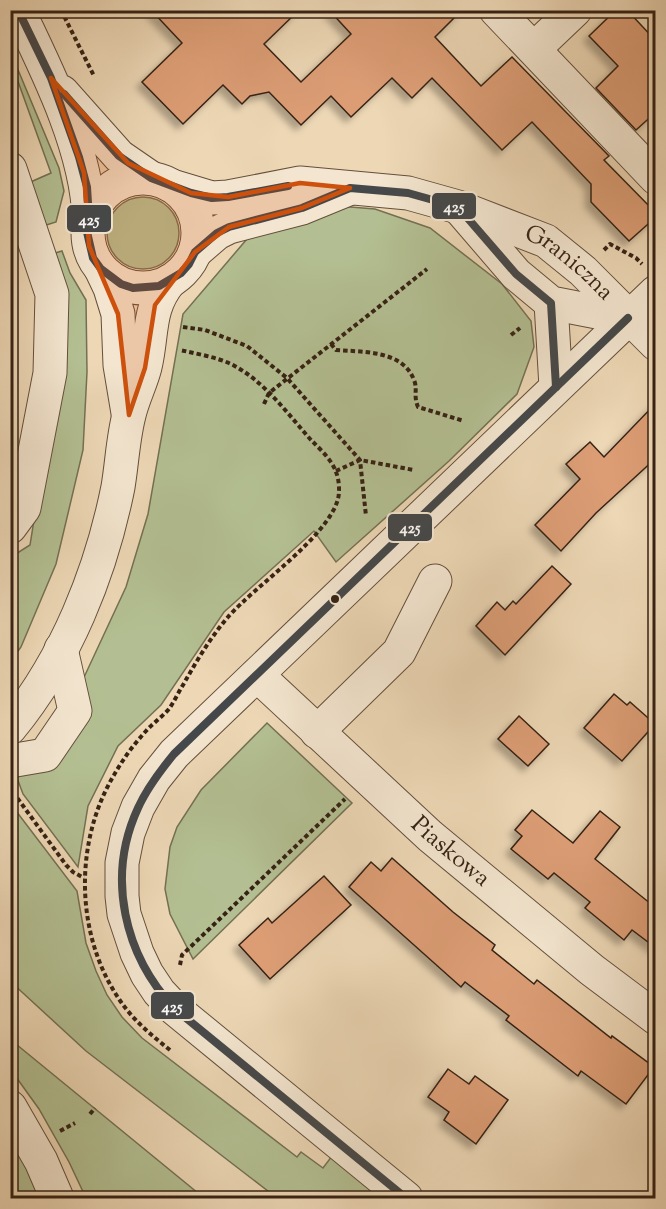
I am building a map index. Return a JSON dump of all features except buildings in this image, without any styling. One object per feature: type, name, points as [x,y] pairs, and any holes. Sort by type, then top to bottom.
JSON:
[{"type":"street","name":"Graniczna","points":[[18,10],[51,78],[84,173],[89,219]]},
{"type":"street","points":[[496,10],[656,178]]},
{"type":"street","points":[[534,49],[574,10]]},
{"type":"street","name":"Graniczna","points":[[51,78],[119,156],[161,182],[212,198],[300,183],[408,193],[458,207],[546,241],[583,271],[628,318]]},
{"type":"street","points":[[10,169],[52,294],[50,373],[24,508],[10,528]]},
{"type":"street","points":[[10,728],[35,694],[61,649],[88,588],[108,528],[129,416],[145,368],[155,305],[170,281],[189,264],[198,240],[196,215],[183,193],[161,182],[128,179],[117,183],[99,198],[89,219],[89,246],[93,258],[110,278],[134,288],[159,286],[170,281]]},
{"type":"street","name":"Graniczna","points":[[195,252],[217,233],[229,227],[302,208],[350,189]]},
{"type":"street","name":"Graniczna","points":[[458,207],[516,274],[551,303],[628,318]]},
{"type":"street","points":[[101,269],[118,314],[120,365],[129,416]]},
{"type":"street","points":[[406,1198],[200,1030],[159,992],[137,953],[124,914],[122,896],[124,849],[132,820],[154,779],[174,754],[656,292]]},
{"type":"street","name":"Graniczna","points":[[551,303],[556,387]]},
{"type":"street","points":[[628,318],[656,344]]},
{"type":"street","points":[[317,732],[399,652],[435,581]]},
{"type":"street","points":[[10,761],[45,756],[75,711],[61,649]]},
{"type":"street","name":"Piaskowa","points":[[257,675],[430,836],[592,970],[656,1018]]},
{"type":"street","points":[[10,1107],[41,1161],[57,1198]]},
{"type":"path","points":[[264,404],[269,393],[287,378],[427,269]]},
{"type":"path","points":[[182,327],[206,330],[248,346],[287,378],[360,460],[366,516]]},
{"type":"path","points":[[332,344],[336,350],[392,358],[404,366],[416,383],[414,398],[418,407],[464,422]]},
{"type":"path","points":[[169,708],[206,646],[228,617],[319,531],[332,514],[338,497],[339,483],[336,471],[327,458],[269,393],[250,377],[231,364],[178,350]]},
{"type":"path","points":[[336,471],[360,460],[414,470]]},
{"type":"path","points":[[178,973],[182,955],[353,791]]},
{"type":"path","points":[[18,798],[66,865],[84,878]]},
{"type":"path","points":[[90,1114],[95,1108]]},
{"type":"path","points":[[53,1134],[75,1123]]},
{"type":"highlighted area","points":[[51,78],[128,163],[191,193],[228,197],[300,183],[350,188],[302,208],[229,227],[195,252],[155,305],[145,368],[129,415],[118,314],[89,246],[84,173]]},
{"type":"green space","points":[[11,53],[59,168],[64,191],[56,222],[43,226],[26,184],[51,173],[11,62]]},
{"type":"green space","points":[[143,197],[163,203],[173,213],[179,233],[173,253],[163,263],[143,269],[123,263],[113,253],[107,233],[113,213],[123,203]]},
{"type":"green space","points":[[338,206],[375,209],[430,228],[502,284],[531,321],[534,347],[517,394],[449,461],[336,562],[314,531],[224,612],[161,705],[118,746],[88,806],[78,867],[23,794],[17,778],[28,766],[79,688],[126,587],[148,514],[183,314],[247,239]]},
{"type":"green space","points":[[62,251],[70,273],[86,300],[87,372],[83,450],[56,564],[21,647],[11,661],[11,557],[30,545],[53,401],[48,255]]},
{"type":"green space","points":[[267,723],[352,803],[193,959],[170,914],[165,889],[170,847],[177,827],[201,790]]},
{"type":"green space","points":[[10,803],[77,891],[86,943],[96,971],[107,995],[122,1017],[142,1038],[297,1157],[301,1152],[323,1168],[332,1156],[385,1198],[277,1198],[86,1051],[11,982]]},
{"type":"green space","points":[[11,1040],[204,1198],[86,1198],[39,1109],[11,1070]]},
{"type":"green space","points":[[10,1126],[47,1198],[11,1198]]},
{"type":"transit line","name":"425","points":[[18,10],[51,78],[79,157],[87,187],[89,219],[87,232],[93,258],[101,269],[121,284],[133,288],[159,286],[181,273],[195,252],[217,233],[229,227],[302,208],[350,188],[408,193],[458,207],[516,274],[551,303],[556,387]]},
{"type":"transit line","name":"425","points":[[64,94],[119,156],[151,178],[212,198],[288,186]]},
{"type":"transit line","name":"425","points":[[406,1198],[175,1009],[157,988],[132,940],[125,914],[122,888],[123,861],[128,834],[145,794],[174,754],[628,318]]}]
